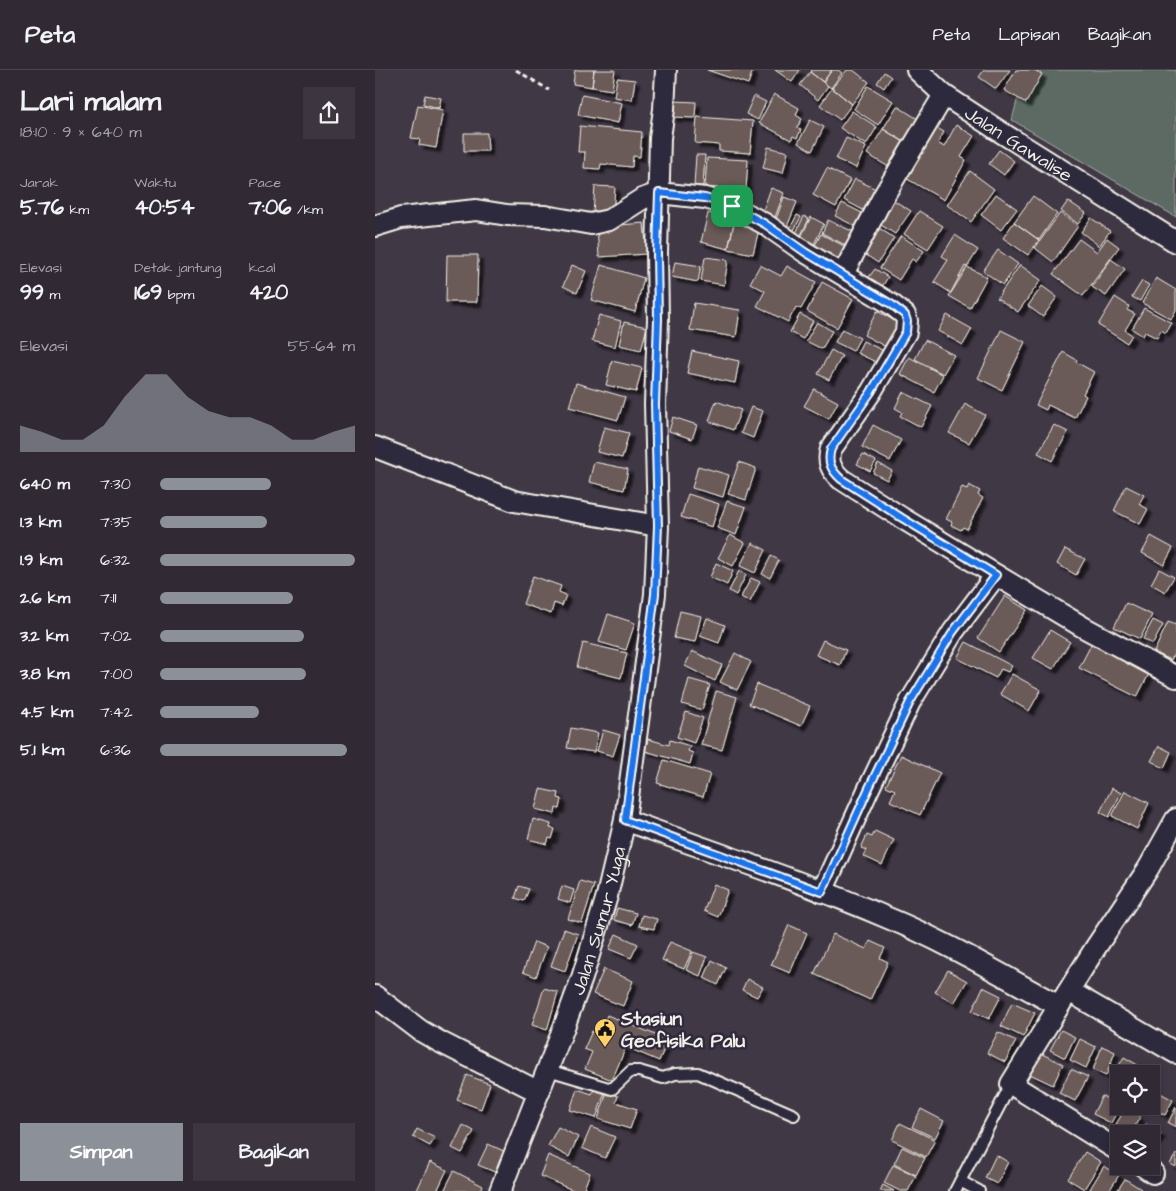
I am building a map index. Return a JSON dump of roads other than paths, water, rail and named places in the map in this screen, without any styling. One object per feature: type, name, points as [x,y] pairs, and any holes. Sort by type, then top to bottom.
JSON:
[{"type":"street","name":"Jalan Sumur Yuga","points":[[500,1191],[582,978],[607,896],[625,820],[655,594],[658,526],[655,404],[658,319],[657,253],[660,138],[667,70]]},
{"type":"street","name":"Jalan Gawalise","points":[[917,70],[944,95],[1176,242]]},
{"type":"street","points":[[843,274],[883,198],[944,95]]},
{"type":"street","points":[[375,226],[401,218],[477,210],[507,215],[545,216],[591,224],[609,220],[642,199],[659,193],[705,198],[732,206],[765,224],[805,252],[899,310],[905,315],[907,321],[907,327],[902,340],[871,392],[831,449],[829,460],[834,472],[841,479],[902,518],[996,575],[1083,627],[1176,677]]},
{"type":"street","points":[[375,447],[515,501],[658,526]]},
{"type":"street","points":[[822,892],[910,702],[953,632],[996,575]]},
{"type":"street","points":[[1110,1145],[1011,1084],[1064,998],[1148,869],[1176,819]]},
{"type":"street","points":[[625,820],[822,892],[911,928],[1064,998],[1176,1053]]},
{"type":"street","points":[[375,996],[421,1031],[539,1092]]},
{"type":"lane","points":[[548,1070],[612,1088],[631,1071],[663,1078],[675,1074],[698,1073],[794,1115]]},
{"type":"lane","points":[[955,1191],[1011,1084]]},
{"type":"lane","points":[[960,1181],[979,1191]]},
{"type":"place","name":"Stasiun Geofisika Palu","points":[[605,1048]]}]
